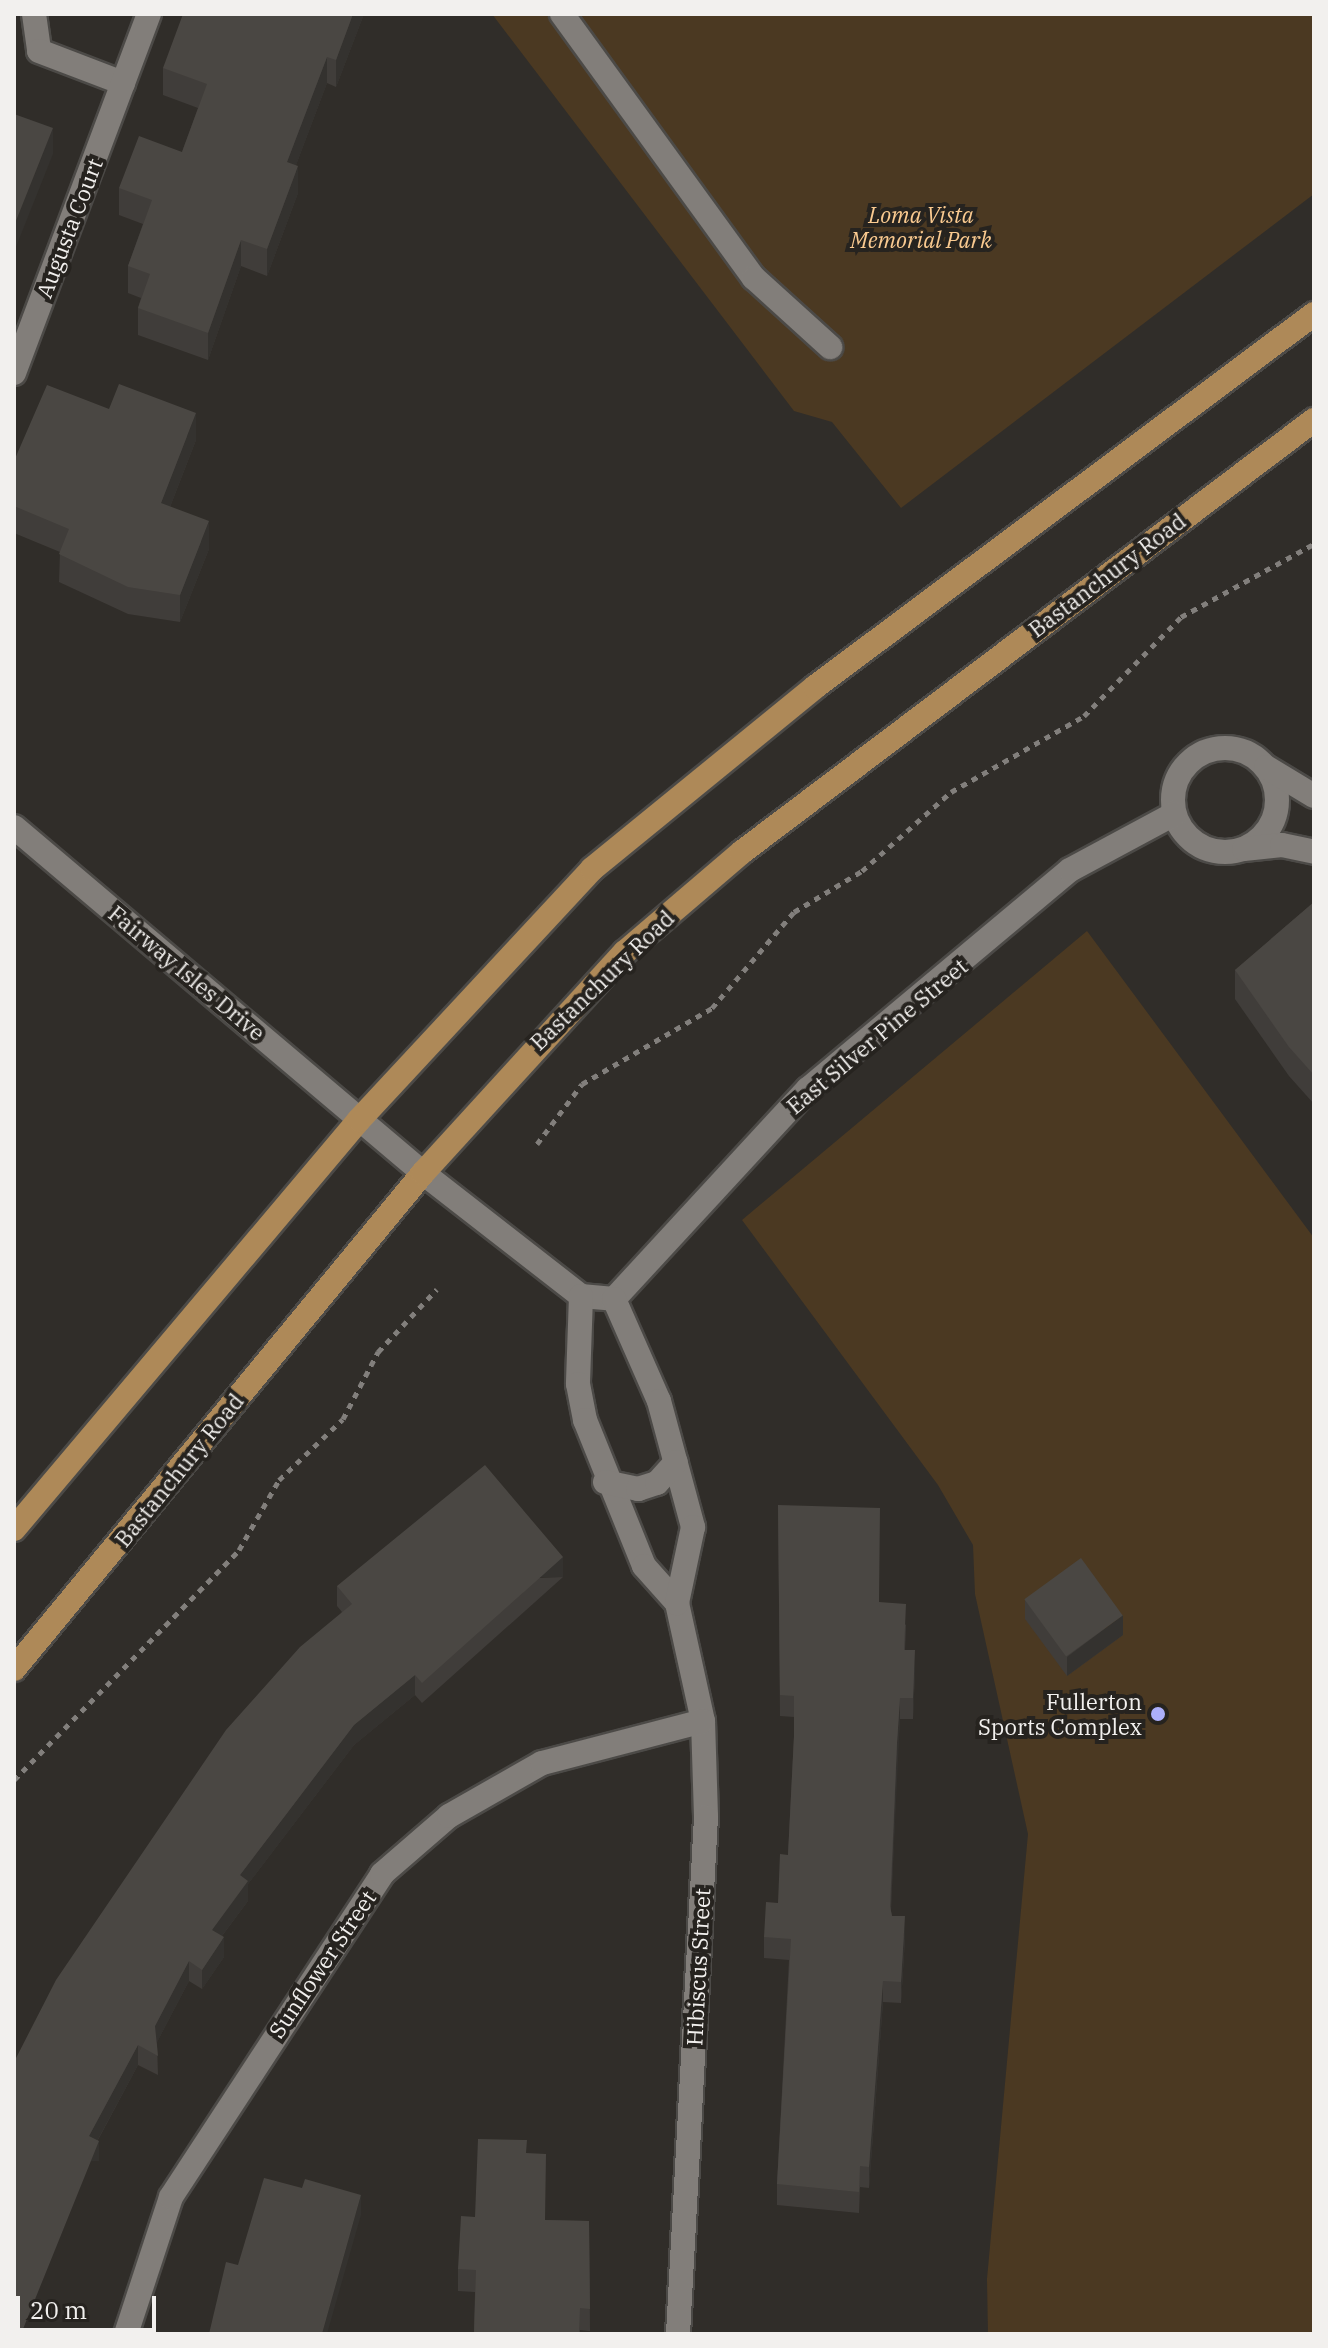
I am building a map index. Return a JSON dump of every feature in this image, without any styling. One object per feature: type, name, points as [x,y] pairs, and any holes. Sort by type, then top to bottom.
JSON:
[{"type":"main road","points":[[14,1529],[359,1120],[488,975],[657,811],[1314,314]]},
{"type":"main road","name":"Bastanchury Road","points":[[14,1669],[423,1173],[625,952],[742,852],[1314,420]]},
{"type":"street","points":[[34,14],[39,51],[123,83]]},
{"type":"street","name":"Augusta Court","points":[[14,373],[149,14]]},
{"type":"street","points":[[562,14],[754,278],[830,347]]},
{"type":"street","points":[[1314,796],[1232,748],[1195,758],[1179,776],[1174,814],[1195,843],[1241,850],[1282,845],[1314,852]]},
{"type":"street","points":[[1241,850],[1257,841],[1277,808],[1266,767]]},
{"type":"street","name":"East Silver Pine Street","points":[[614,1299],[808,1089],[1070,870],[1174,814]]},
{"type":"street","name":"Fairway Isles Drive","points":[[14,827],[423,1173],[581,1296]]},
{"type":"street","points":[[581,1296],[614,1299]]},
{"type":"street","name":"Hibiscus Street","points":[[581,1296],[578,1384],[605,1482],[644,1566],[677,1603]]},
{"type":"street","name":"Hibiscus Street","points":[[614,1299],[676,1462],[693,1527],[677,1603],[703,1721],[706,1817],[678,2334]]},
{"type":"street","points":[[605,1482],[638,1489],[657,1483],[676,1462]]},
{"type":"street","name":"Sunflower Street","points":[[126,2334],[171,2197],[382,1874],[449,1816],[542,1763],[703,1721]]},
{"type":"path","points":[[537,1144],[582,1084],[712,1008],[794,912],[862,871],[951,792],[1084,716],[1181,617],[1314,544]]},
{"type":"path","points":[[14,1780],[239,1550],[279,1480],[343,1419],[378,1352],[437,1289]]},
{"type":"green space","name":"Loma Vista Memorial Park","points":[[492,14],[1314,14],[1314,194],[901,508],[832,422],[794,411]]},
{"type":"green space","name":"Fullerton Sports Complex","points":[[1087,931],[1314,1238],[1314,2334],[988,2334],[987,2279],[1028,1834],[975,1594],[973,1545],[938,1485],[742,1220]]},
{"type":"building","points":[[183,14],[353,14],[336,60],[327,57],[287,162],[298,166],[267,249],[241,240],[208,333],[138,308],[150,274],[128,266],[152,200],[119,188],[139,136],[182,152],[207,84],[163,68]]},
{"type":"building","points":[[14,114],[53,128],[14,226]]},
{"type":"building","points":[[119,384],[196,413],[161,503],[209,521],[180,595],[128,587],[59,554],[69,529],[14,506],[14,461],[47,385],[109,409]]},
{"type":"building","points":[[1314,902],[1314,1075],[1289,1047],[1235,970]]},
{"type":"building","points":[[485,1465],[563,1557],[422,1683],[415,1675],[354,1725],[240,1875],[248,1881],[212,1930],[224,1937],[202,1970],[189,1961],[155,2026],[158,2056],[138,2045],[89,2136],[99,2141],[21,2334],[14,2334],[14,2062],[56,1980],[226,1730],[300,1647],[352,1604],[337,1586]]},
{"type":"building","points":[[778,1505],[880,1508],[879,1602],[906,1604],[904,1650],[915,1650],[913,1698],[900,1698],[890,1906],[892,1916],[905,1916],[901,1982],[883,1981],[869,2167],[860,2166],[859,2192],[777,2184],[791,1939],[764,1937],[766,1902],[778,1903],[780,1854],[788,1855],[794,1736],[794,1696],[780,1695]]},
{"type":"building","points":[[1081,1558],[1123,1615],[1066,1657],[1024,1599]]},
{"type":"building","points":[[478,2139],[527,2140],[526,2153],[546,2154],[545,2220],[589,2221],[590,2309],[580,2308],[579,2334],[474,2334],[476,2270],[458,2269],[461,2216],[475,2217]]},
{"type":"building","points":[[264,2178],[302,2188],[305,2179],[361,2195],[322,2334],[209,2334],[226,2262],[238,2265]]},
{"type":"place","name":"Fullerton Sports Complex","points":[[1158,1714]]}]
